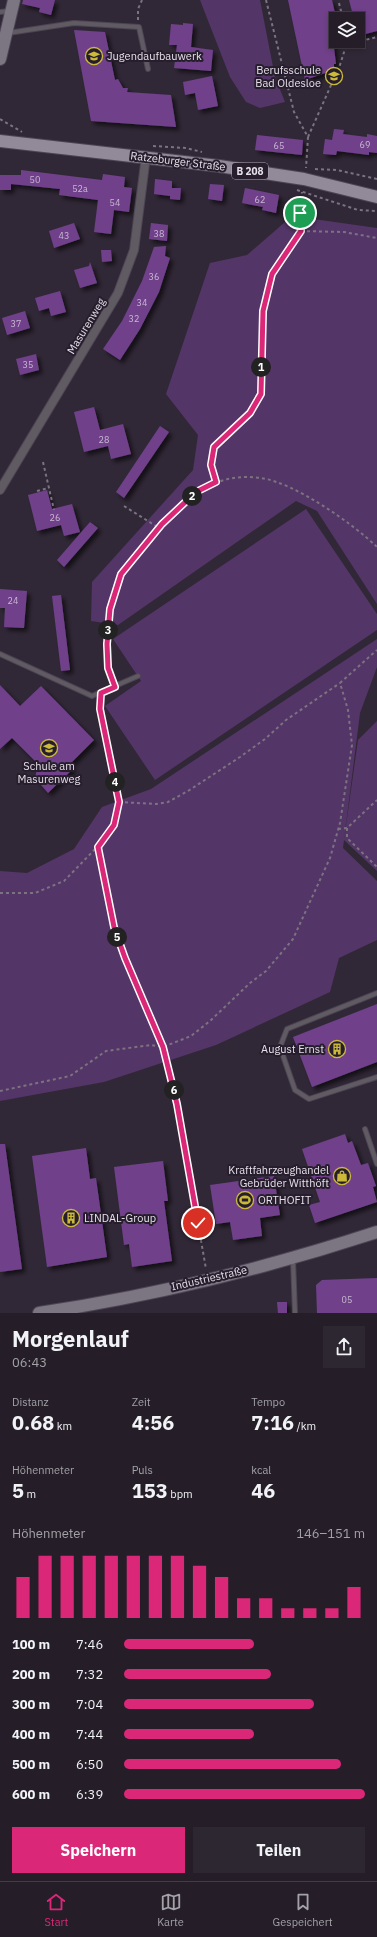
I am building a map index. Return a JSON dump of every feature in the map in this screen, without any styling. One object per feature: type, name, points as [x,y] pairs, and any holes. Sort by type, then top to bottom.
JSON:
[{"type":"main road","points":[[0,59],[6,33],[8,8]]},
{"type":"main road","name":"Ratzeburger Straße","points":[[0,140],[146,156],[304,179],[377,197]]},
{"type":"main road","name":"Industriestraße","points":[[39,1313],[76,1308],[208,1280],[293,1258],[377,1232]]},
{"type":"street","name":"Masurenweg","points":[[0,490],[118,293],[134,250],[146,156]]},
{"type":"lane","points":[[6,33],[17,33],[74,23],[139,26],[148,69]]},
{"type":"lane","points":[[0,654],[92,696],[138,676]]},
{"type":"lane","points":[[377,993],[287,1029],[280,1047],[295,1090],[309,1099],[377,1077]]},
{"type":"lane","points":[[366,1129],[377,1164]]},
{"type":"lane","points":[[293,1258],[295,1313]]},
{"type":"path","points":[[139,26],[138,9],[142,0]]},
{"type":"path","points":[[266,0],[294,112],[308,138]]},
{"type":"path","points":[[339,3],[341,12]]},
{"type":"path","points":[[365,39],[377,37]]},
{"type":"path","points":[[306,168],[308,138],[346,48]]},
{"type":"path","points":[[216,482],[211,465],[214,447],[250,413],[261,394],[263,311],[272,274],[301,231],[300,213],[302,192]]},
{"type":"path","points":[[301,231],[344,232],[377,238]]},
{"type":"path","points":[[43,462],[54,510]]},
{"type":"path","points":[[115,687],[108,668],[107,644],[110,609],[121,574],[159,528],[196,492],[216,482],[244,478],[261,478],[282,484],[335,514],[377,547]]},
{"type":"path","points":[[37,491],[49,488]]},
{"type":"path","points":[[124,506],[147,519],[159,528]]},
{"type":"path","points":[[119,802],[156,804],[168,802],[209,779],[265,739],[286,720],[340,683],[377,650]]},
{"type":"path","points":[[0,1091],[70,1076],[106,1051],[151,1044],[163,1047],[191,1036],[210,1021],[250,983],[266,971],[294,939],[330,858],[338,829],[352,745],[348,710],[340,683]]},
{"type":"path","points":[[0,893],[35,893],[64,881],[98,847],[114,825],[119,802],[100,709],[101,693]]},
{"type":"path","points":[[338,829],[347,828],[377,800]]},
{"type":"path","points":[[347,828],[347,838],[377,867]]},
{"type":"path","points":[[98,847],[114,927],[125,958],[163,1047],[177,1104],[208,1280]]},
{"type":"shaded area","points":[[200,0],[260,0],[275,77],[285,102],[260,108],[246,102],[230,77]]},
{"type":"shaded area","points":[[292,216],[377,228],[377,604],[317,511],[296,501],[118,625],[91,621],[92,582],[193,470],[198,435],[166,394],[210,263],[247,255]]},
{"type":"shaded area","points":[[306,509],[377,614],[377,630],[155,780],[105,706],[141,681],[113,639]]},
{"type":"shaded area","points":[[377,639],[377,667],[360,713],[343,848],[377,881],[377,940],[339,958],[330,992],[216,1045],[104,1082],[0,1101],[0,871],[27,873],[74,849],[102,807],[151,789]]},
{"type":"shaded area","points":[[377,721],[377,871],[344,840],[358,740]]},
{"type":"building","points":[[23,0],[55,0],[51,15],[39,12],[40,8],[22,4]]},
{"type":"building","points":[[288,0],[332,0],[335,12],[329,12],[329,48],[334,48],[336,64],[334,64],[334,70],[305,80]]},
{"type":"building","points":[[349,0],[377,0],[377,31],[365,34],[365,12],[352,12]]},
{"type":"building","points":[[183,23],[193,24],[191,47],[213,50],[211,71],[174,68],[177,45],[169,45],[171,24],[183,25]]},
{"type":"building","name":"Jugendaufbauwerk","points":[[74,30],[105,32],[115,80],[118,79],[123,88],[128,88],[127,92],[171,95],[176,127],[91,121]]},
{"type":"building","points":[[212,76],[218,106],[198,110],[195,93],[185,95],[183,82]]},
{"type":"building","points":[[334,129],[344,130],[343,134],[367,137],[367,134],[377,136],[377,153],[369,152],[369,155],[337,151],[336,155],[323,154],[325,139],[332,140]]},
{"type":"building","points":[[257,135],[303,140],[302,155],[255,150]]},
{"type":"building","points":[[21,170],[102,180],[103,174],[125,177],[124,187],[132,188],[129,212],[114,210],[111,234],[94,232],[98,200],[59,195],[60,189],[11,184],[11,190],[0,190],[0,175],[21,175]]},
{"type":"building","points":[[155,179],[172,181],[172,188],[181,188],[180,200],[170,199],[170,196],[154,194]]},
{"type":"building","points":[[210,184],[224,185],[222,201],[208,199]]},
{"type":"building","points":[[245,188],[279,195],[276,213],[262,210],[263,207],[242,203]]},
{"type":"building","points":[[74,223],[80,239],[54,248],[49,231]]},
{"type":"building","points":[[151,223],[168,225],[167,241],[149,239]]},
{"type":"building","points":[[166,246],[165,256],[170,258],[159,292],[140,329],[120,360],[103,349],[122,321],[142,281],[154,247]]},
{"type":"building","points":[[101,250],[111,250],[112,261],[102,262]]},
{"type":"building","points":[[90,262],[97,283],[80,288],[74,270],[89,266]]},
{"type":"building","points":[[60,291],[66,312],[51,316],[49,308],[39,311],[35,298]]},
{"type":"building","points":[[25,311],[30,328],[7,335],[2,318]]},
{"type":"building","points":[[36,354],[39,370],[20,375],[16,359]]},
{"type":"building","points":[[94,407],[100,430],[123,424],[131,454],[111,459],[108,446],[84,452],[74,412]]},
{"type":"building","points":[[160,426],[169,432],[124,498],[116,492]]},
{"type":"building","points":[[47,490],[52,509],[72,504],[80,532],[64,536],[61,525],[37,531],[28,495]]},
{"type":"building","points":[[90,522],[98,528],[64,567],[57,560]]},
{"type":"building","points":[[0,589],[27,591],[24,628],[4,627],[5,608],[0,608]]},
{"type":"building","points":[[61,595],[70,670],[61,671],[52,596]]},
{"type":"building","points":[[0,685],[20,706],[41,686],[94,740],[69,765],[73,769],[48,793],[35,778],[38,764],[12,738],[0,749]]},
{"type":"building","name":"August Ernst","points":[[377,1004],[377,1062],[312,1087],[293,1037]]},
{"type":"building","name":"Kraftfahrzeughandel Gebrüder Witthöft","points":[[345,1134],[348,1143],[352,1141],[361,1165],[368,1163],[376,1186],[373,1187],[377,1202],[315,1223],[309,1205],[320,1202],[302,1149]]},
{"type":"building","points":[[0,1144],[5,1144],[22,1269],[0,1272]]},
{"type":"building","name":"LINDAL-Group","points":[[86,1148],[90,1179],[96,1178],[107,1257],[47,1267],[32,1156]]},
{"type":"building","points":[[163,1161],[168,1201],[164,1201],[172,1261],[132,1267],[129,1244],[124,1245],[114,1167]]},
{"type":"building","name":"ORTHOFIT","points":[[274,1176],[280,1215],[260,1218],[262,1236],[233,1240],[230,1222],[216,1224],[210,1185]]},
{"type":"building","points":[[377,1278],[377,1313],[317,1313],[316,1285],[322,1280]]},
{"type":"building","points":[[277,1302],[287,1302],[287,1313],[278,1313]]},
{"type":"place","name":"Jugendaufbauwerk","points":[[94,56]]},
{"type":"place","name":"Berufsschule Bad Oldesloe","points":[[334,76]]},
{"type":"place","name":"Schule am Masurenweg","points":[[49,748]]},
{"type":"place","name":"August Ernst","points":[[337,1049]]},
{"type":"place","name":"Kraftfahrzeughandel Gebrüder Witthöft","points":[[342,1176]]},
{"type":"place","name":"ORTHOFIT","points":[[245,1200]]},
{"type":"place","name":"LINDAL-Group","points":[[71,1218]]},
{"type":"route","points":[[198,1223],[177,1104],[163,1047],[125,958],[114,927],[98,847],[114,825],[119,802],[100,709],[101,693],[115,687],[108,668],[107,644],[110,609],[121,574],[162,524],[180,506],[196,492],[216,482],[211,465],[214,447],[250,413],[261,394],[263,311],[272,274],[301,231],[300,213]]}]
